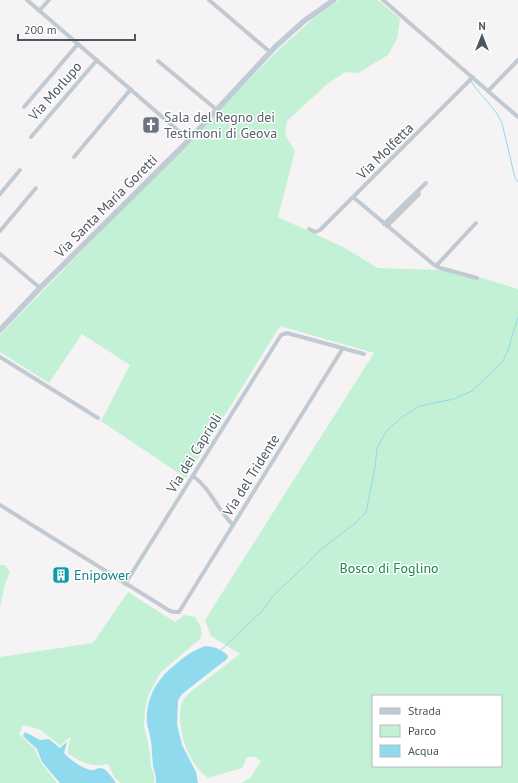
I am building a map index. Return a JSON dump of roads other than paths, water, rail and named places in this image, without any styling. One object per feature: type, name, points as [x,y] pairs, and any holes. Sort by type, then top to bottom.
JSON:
[{"type":"main road","name":"Via Santa Maria Goretti","points":[[0,330],[40,288],[190,140],[270,52],[300,24],[334,0]]},
{"type":"street","points":[[27,0],[190,140]]},
{"type":"street","points":[[39,11],[49,0]]},
{"type":"street","points":[[209,0],[270,52]]},
{"type":"street","points":[[384,0],[518,117]]},
{"type":"street","points":[[24,106],[78,44]]},
{"type":"street","name":"Via Morlupo","points":[[30,137],[97,60]]},
{"type":"street","points":[[488,91],[518,60]]},
{"type":"street","points":[[158,61],[217,110]]},
{"type":"street","name":"Via Molfetta","points":[[309,230],[315,232],[320,230],[472,78]]},
{"type":"street","points":[[74,157],[131,89]]},
{"type":"street","points":[[0,194],[20,170]]},
{"type":"street","points":[[385,225],[426,182]]},
{"type":"street","points":[[0,231],[36,188]]},
{"type":"street","points":[[385,225],[419,194]]},
{"type":"street","points":[[353,197],[436,266],[477,278]]},
{"type":"street","points":[[436,266],[476,223]]},
{"type":"street","points":[[0,254],[40,288]]},
{"type":"street","name":"Via dei Caprioli","points":[[125,584],[283,334],[287,333],[343,348]]},
{"type":"street","points":[[343,348],[364,354]]},
{"type":"street","name":"Via del Tridente","points":[[125,584],[170,611],[176,612],[182,609],[343,348]]},
{"type":"street","points":[[0,357],[98,418]]},
{"type":"street","points":[[193,476],[208,489],[220,510],[233,525]]},
{"type":"street","points":[[0,505],[125,584]]},
{"type":"water","points":[[206,646],[220,650],[228,656],[227,659],[182,694],[178,700],[177,724],[182,745],[196,772],[198,783],[156,783],[151,741],[147,723],[149,700],[160,680],[170,669],[191,652]]},
{"type":"water","points":[[25,732],[40,740],[49,739],[60,748],[67,742],[64,753],[69,758],[80,766],[88,769],[94,770],[97,768],[103,768],[116,783],[60,783],[42,762],[37,749],[23,736]]},
{"type":"waterway","points":[[471,81],[502,123],[515,178],[518,182]]},
{"type":"waterway","points":[[221,650],[263,610],[273,596],[319,551],[366,513],[377,448],[387,430],[402,417],[420,406],[454,399],[472,391],[503,361],[518,317]]},
{"type":"place","name":"Sala del Regno dei Testimoni di Geova","points":[[151,125]]},
{"type":"place","name":"Enipower","points":[[61,575]]},
{"type":"park label","name":"Bosco di Foglino","points":[[389,568]]}]
